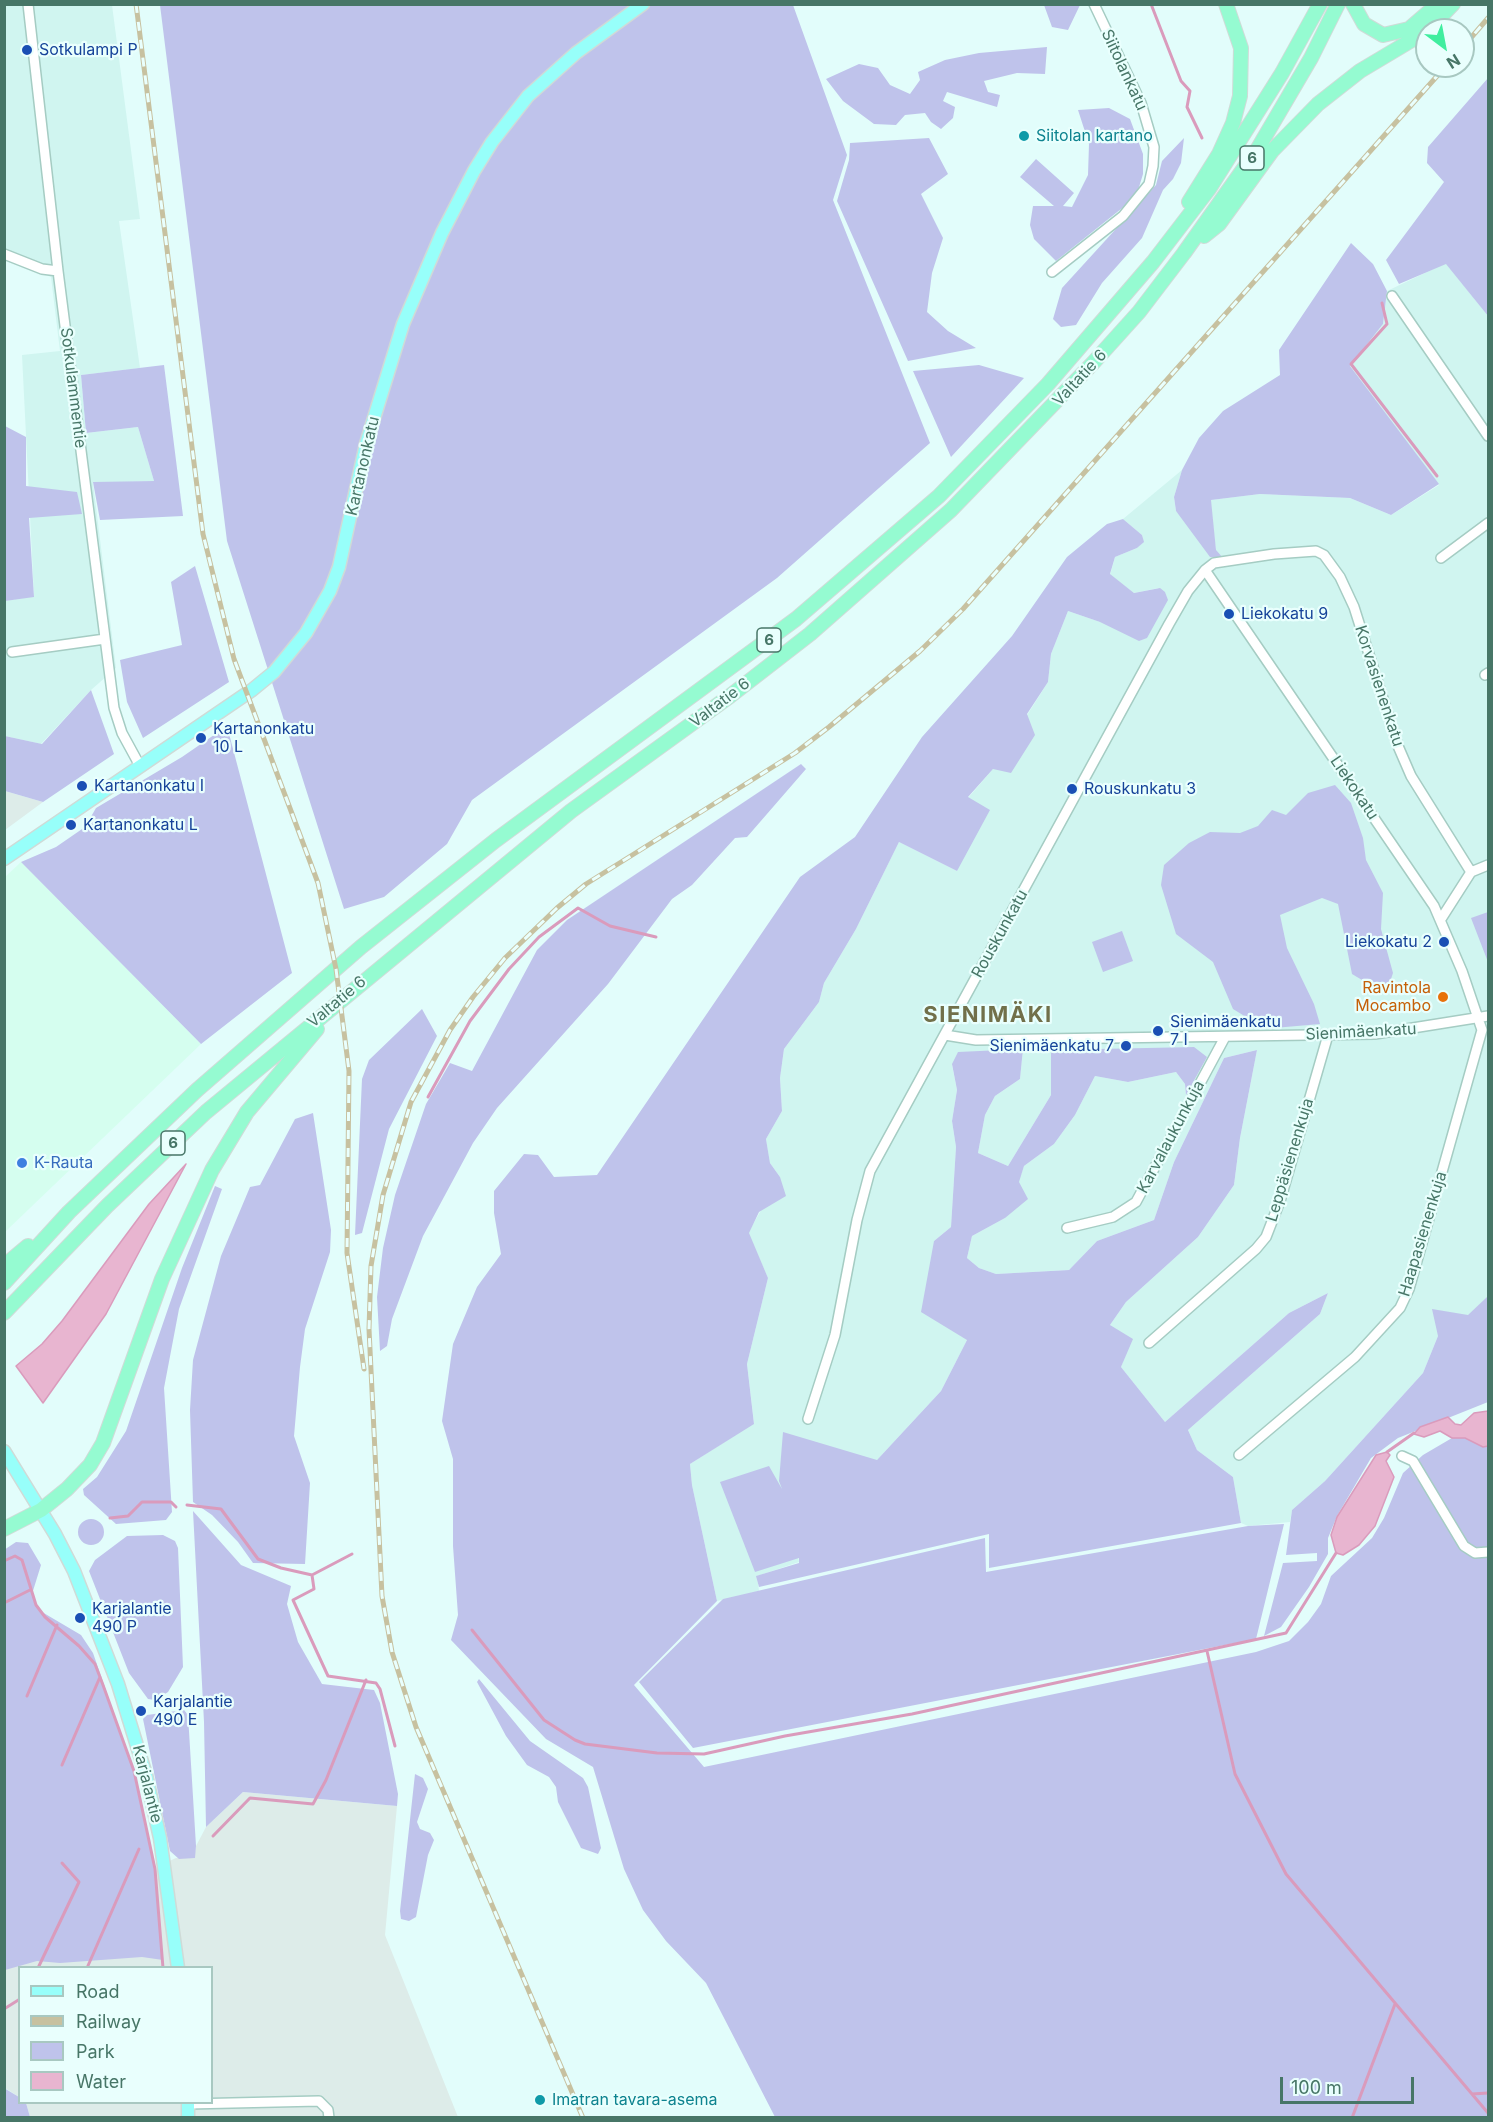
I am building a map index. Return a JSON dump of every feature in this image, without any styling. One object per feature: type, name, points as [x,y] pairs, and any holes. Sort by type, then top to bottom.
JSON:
[{"type":"highway","points":[[1095,333],[1185,208],[1219,154],[1233,123],[1240,96],[1241,57],[1234,25],[1226,4]]},
{"type":"highway","name":"Valtatie 6","points":[[4,1282],[69,1212],[197,1090],[361,947],[496,840],[726,673],[796,619],[946,489],[1095,333],[1209,189],[1292,55],[1320,4]]},
{"type":"highway","name":"Valtatie 6","points":[[4,1313],[107,1206],[206,1112],[571,811],[730,696],[810,634],[967,495],[1094,363],[1139,312],[1184,253],[1257,150],[1311,58],[1338,4]]},
{"type":"highway","points":[[1353,4],[1357,15],[1370,29],[1383,35],[1393,35],[1419,23],[1438,4]]},
{"type":"highway","points":[[1439,18],[1453,4]]},
{"type":"highway","points":[[1184,253],[1219,224],[1272,151],[1331,92],[1415,37]]},
{"type":"highway","points":[[4,1529],[41,1510],[90,1465],[103,1443],[162,1279],[187,1220],[218,1161],[247,1112],[295,1052],[355,988]]},
{"type":"highway","points":[[4,1266],[69,1212]]},
{"type":"main road","name":"Kartanonkatu","points":[[4,859],[252,690],[274,672],[306,633],[330,591],[339,567],[366,444],[403,324],[434,252],[469,180],[492,142],[528,96],[576,52],[643,4]]},
{"type":"main road","name":"Karjalantie","points":[[4,1451],[41,1510],[74,1571],[132,1728],[160,1838],[178,1966]]},
{"type":"street","name":"Sotkulammentie","points":[[28,4],[58,271],[114,708],[122,733],[140,765]]},
{"type":"street","name":"Siitolankatu","points":[[1052,272],[1123,216],[1149,184],[1153,166],[1154,147],[1141,102],[1094,4]]},
{"type":"street","points":[[4,254],[42,269],[58,271]]},
{"type":"street","points":[[1392,296],[1488,436]]},
{"type":"street","points":[[1441,558],[1488,523]]},
{"type":"street","name":"Korvasienenkatu","points":[[1205,570],[1214,563],[1274,554],[1309,551],[1324,555],[1349,594],[1398,746],[1411,776],[1472,872]]},
{"type":"street","name":"Liekokatu","points":[[1205,570],[1441,919],[1484,1018]]},
{"type":"street","name":"Rouskunkatu","points":[[808,1419],[835,1335],[857,1220],[870,1172],[1169,624],[1188,591],[1205,570]]},
{"type":"street","points":[[12,652],[105,639]]},
{"type":"street","points":[[1441,919],[1472,872],[1488,866]]},
{"type":"street","name":"Sienimäenkatu","points":[[945,1035],[976,1040],[1375,1035],[1484,1018]]},
{"type":"street","name":"Haapasienenkuja","points":[[1239,1455],[1355,1357],[1400,1308],[1409,1289],[1484,1044],[1482,1030],[1484,1018]]},
{"type":"street","name":"Leppäsienenkuja","points":[[1149,1343],[1256,1249],[1266,1237],[1280,1201],[1328,1035]]},
{"type":"street","name":"Karvalaukunkuja","points":[[1067,1228],[1113,1217],[1136,1202],[1225,1037]]},
{"type":"street","points":[[1402,1456],[1413,1461],[1464,1546],[1475,1553],[1488,1552]]},
{"type":"street","points":[[213,2102],[319,2100],[328,2110],[329,2118]]},
{"type":"shaded area","points":[[5,5],[112,5],[140,219],[119,221],[140,368],[81,375],[86,433],[138,427],[154,481],[93,483],[116,668],[91,690],[41,744],[5,736],[4,601],[34,596],[22,355],[60,351],[51,277],[5,259]]},
{"type":"shaded area","points":[[1446,263],[1488,316],[1488,1296],[1468,1316],[1438,1336],[1423,1373],[1325,1481],[1292,1510],[1290,1522],[1248,1526],[1241,1523],[1233,1477],[1197,1450],[1188,1430],[1320,1314],[1328,1293],[1289,1313],[1165,1422],[1121,1367],[1128,1348],[1110,1325],[1126,1302],[1198,1237],[1234,1185],[1240,1138],[1257,1050],[1224,1058],[1174,1162],[1154,1220],[1097,1241],[1069,1270],[996,1274],[979,1268],[967,1258],[972,1236],[1005,1218],[1024,1166],[1054,1144],[1075,1115],[1095,1076],[1128,1082],[1176,1072],[1185,1084],[1186,1094],[1194,1047],[1126,1050],[1051,1095],[1008,1166],[978,1153],[985,1115],[995,1096],[1020,1079],[1023,1049],[990,1052],[952,1065],[957,1090],[952,1121],[956,1147],[951,1227],[934,1241],[967,1340],[941,1391],[877,1460],[792,1517],[799,1562],[757,1576],[759,1591],[717,1601],[692,1485],[690,1464],[754,1423],[747,1364],[768,1278],[748,1233],[780,1177],[770,1163],[766,1139],[782,1111],[780,1078],[784,1049],[819,1002],[824,983],[856,929],[899,842],[957,871],[968,798],[993,769],[1048,682],[1051,654],[1068,611],[1100,622],[1159,588],[1134,593],[1110,575],[1115,557],[1137,548],[1143,542],[1142,535],[1123,519],[1182,470],[1174,497],[1176,511],[1216,551],[1210,500],[1260,494],[1350,498],[1391,515],[1439,485],[1350,366],[1383,324],[1387,291]]},
{"type":"shaded area","points":[[5,791],[43,802],[5,830]]},
{"type":"shaded area","points":[[21,862],[201,1044],[5,1232],[4,878]]},
{"type":"shaded area","points":[[243,1792],[397,1806],[385,1935],[458,2117],[30,2117],[26,2104],[213,2104],[213,1966],[18,1966],[18,2096],[5,2088],[4,1950],[145,1872],[176,1858],[194,1858],[196,1846],[206,1827]]},
{"type":"green space","points":[[1044,4],[1080,5],[1068,30],[1052,27]]},
{"type":"green space","points":[[160,5],[793,5],[847,155],[833,200],[930,443],[777,578],[472,800],[447,844],[384,897],[344,909],[227,541]]},
{"type":"green space","points":[[1047,47],[1045,74],[1017,73],[984,81],[988,92],[1000,95],[997,107],[947,92],[943,101],[955,107],[953,118],[941,129],[931,122],[925,113],[905,115],[896,125],[874,124],[843,101],[826,79],[859,64],[878,68],[890,85],[910,94],[920,80],[918,72],[945,60],[979,53]]},
{"type":"green space","points":[[1488,78],[1488,316],[1446,264],[1399,284],[1386,260],[1444,182],[1427,163],[1428,147]]},
{"type":"green space","points":[[1109,108],[1130,119],[1143,154],[1143,174],[1136,197],[1056,261],[1034,239],[1030,225],[1033,206],[1054,206],[1020,177],[1036,159],[1074,193],[1063,206],[1072,207],[1088,175],[1089,144],[1078,110]]},
{"type":"green space","points":[[929,138],[948,174],[921,194],[943,238],[932,273],[927,312],[948,331],[976,348],[908,361],[837,201],[849,160],[850,143]]},
{"type":"green space","points":[[1184,138],[1181,163],[1173,179],[1163,190],[1142,238],[1102,283],[1076,325],[1061,327],[1053,319],[1062,288],[1156,185],[1162,161]]},
{"type":"green space","points":[[1351,243],[1373,264],[1387,291],[1383,324],[1350,366],[1439,484],[1391,515],[1350,498],[1260,494],[1211,500],[1216,550],[1223,558],[1210,557],[1176,511],[1174,497],[1182,470],[1199,438],[1223,411],[1280,375],[1279,350]]},
{"type":"green space","points":[[164,365],[183,516],[100,520],[93,482],[154,481],[138,427],[86,433],[81,375]]},
{"type":"green space","points":[[979,365],[1024,378],[951,457],[913,371]]},
{"type":"green space","points":[[5,426],[26,437],[26,486],[77,492],[82,514],[29,518],[34,597],[5,601]]},
{"type":"green space","points":[[1123,519],[1142,535],[1144,542],[1137,548],[1115,557],[1110,574],[1134,593],[1160,588],[1165,592],[1168,600],[1147,638],[1139,641],[1100,622],[1068,611],[1051,654],[1048,682],[1027,714],[1035,735],[1011,773],[993,769],[968,797],[990,810],[957,871],[899,842],[856,929],[824,983],[819,1002],[784,1049],[780,1078],[782,1111],[766,1139],[770,1163],[780,1177],[786,1196],[759,1212],[749,1233],[768,1278],[747,1364],[754,1424],[690,1464],[692,1485],[717,1601],[634,1685],[704,1767],[1256,1652],[1289,1641],[1308,1622],[1321,1604],[1331,1576],[1372,1538],[1384,1518],[1403,1473],[1423,1455],[1452,1438],[1465,1438],[1488,1446],[1488,2117],[775,2117],[706,1983],[666,1941],[643,1910],[624,1869],[593,1767],[546,1739],[451,1640],[458,1615],[453,1546],[453,1459],[442,1421],[453,1344],[477,1287],[501,1254],[494,1213],[494,1191],[524,1154],[538,1155],[554,1177],[597,1175],[800,877],[855,837],[922,737],[1012,636],[1067,557],[1107,524]]},
{"type":"green space","points":[[195,566],[229,682],[143,738],[127,702],[120,660],[182,645],[171,582]]},
{"type":"green space","points":[[91,690],[114,754],[43,802],[5,791],[5,736],[42,744]]},
{"type":"green space","points":[[227,726],[292,973],[201,1044],[21,862],[56,847],[85,827],[96,808],[182,757]]},
{"type":"green space","points":[[801,764],[806,769],[747,837],[735,838],[692,885],[672,899],[608,984],[497,1108],[473,1143],[423,1236],[392,1319],[387,1346],[380,1351],[377,1297],[383,1248],[395,1195],[426,1104],[450,1063],[472,1071],[537,950],[567,920]]},
{"type":"green space","points":[[1335,785],[1351,803],[1363,838],[1366,860],[1383,893],[1381,929],[1393,973],[1388,988],[1367,983],[1352,974],[1338,904],[1322,898],[1280,915],[1287,948],[1314,1004],[1320,1024],[1274,1028],[1256,1023],[1233,1009],[1213,962],[1176,934],[1161,885],[1164,865],[1189,843],[1210,832],[1240,833],[1258,826],[1272,810],[1286,815],[1308,793]]},
{"type":"green space","points":[[1488,912],[1488,962],[1471,918]]},
{"type":"green space","points":[[1122,931],[1133,961],[1103,972],[1092,942]]},
{"type":"green space","points":[[422,1009],[437,1036],[389,1129],[362,1233],[355,1235],[362,1079],[369,1060]]},
{"type":"green space","points":[[1194,1047],[1207,1057],[1186,1095],[1185,1084],[1176,1072],[1128,1082],[1095,1076],[1075,1115],[1054,1144],[1024,1166],[1019,1182],[1028,1199],[1005,1218],[972,1236],[967,1258],[979,1268],[996,1274],[1069,1270],[1097,1241],[1154,1220],[1174,1162],[1224,1058],[1257,1050],[1240,1138],[1234,1185],[1198,1237],[1126,1302],[1110,1325],[1133,1339],[1121,1367],[1165,1422],[1289,1313],[1328,1293],[1320,1314],[1188,1430],[1197,1450],[1233,1477],[1241,1523],[989,1568],[989,1534],[759,1587],[756,1576],[799,1563],[799,1558],[755,1572],[720,1482],[769,1466],[782,1489],[779,1481],[783,1432],[877,1460],[941,1391],[967,1340],[921,1312],[934,1241],[951,1227],[956,1147],[952,1121],[957,1090],[952,1064],[958,1052],[1023,1049],[1020,1079],[995,1096],[985,1115],[978,1153],[1008,1166],[1051,1095],[1051,1050]]},
{"type":"green space","points":[[313,1113],[331,1230],[330,1252],[305,1329],[294,1436],[310,1483],[305,1564],[253,1563],[238,1542],[212,1515],[193,1502],[190,1410],[193,1360],[221,1256],[250,1187],[260,1185],[295,1119]]},
{"type":"green space","points":[[215,1186],[222,1189],[179,1309],[164,1388],[172,1512],[166,1520],[116,1524],[84,1495],[83,1489],[97,1477],[126,1431],[182,1268]]},
{"type":"green space","points":[[1488,1296],[1488,1402],[1398,1438],[1371,1458],[1337,1516],[1328,1538],[1328,1554],[1309,1587],[1281,1627],[1264,1636],[1283,1563],[1317,1561],[1317,1553],[1286,1555],[1292,1510],[1325,1481],[1423,1373],[1438,1336],[1432,1309],[1468,1315]]},
{"type":"green space","points":[[193,1511],[241,1565],[291,1586],[287,1604],[298,1642],[322,1684],[374,1690],[380,1703],[398,1794],[397,1806],[243,1792],[206,1827],[204,1722]]},
{"type":"green space","points":[[91,1519],[100,1523],[104,1532],[100,1541],[91,1545],[82,1541],[78,1532],[82,1523]]},
{"type":"green space","points":[[1284,1524],[1256,1639],[693,1748],[639,1682],[723,1599],[985,1538],[986,1572],[1248,1526]]},
{"type":"green space","points":[[163,1535],[175,1541],[178,1548],[183,1667],[168,1692],[155,1700],[148,1699],[129,1673],[89,1571],[95,1560],[127,1536]]},
{"type":"green space","points":[[16,1542],[28,1543],[41,1565],[32,1594],[36,1605],[42,1612],[81,1635],[93,1653],[134,1771],[155,1869],[163,1960],[142,1957],[60,1963],[37,1961],[5,1970],[4,1550]]},
{"type":"green space","points":[[479,1679],[530,1741],[583,1778],[588,1787],[601,1848],[598,1854],[581,1848],[558,1802],[556,1787],[549,1777],[527,1765],[506,1736],[477,1682]]},
{"type":"green space","points":[[184,1710],[188,1715],[196,1846],[195,1858],[179,1859],[170,1851],[143,1719],[147,1715]]},
{"type":"green space","points":[[415,1774],[423,1778],[428,1789],[417,1822],[420,1829],[430,1833],[434,1840],[428,1855],[416,1917],[409,1921],[401,1919],[400,1911]]},
{"type":"green space","points":[[4,2088],[18,2096],[18,2104],[26,2104],[30,2117],[5,2117]]},
{"type":"water","points":[[186,1164],[106,1314],[43,1403],[16,1366],[42,1344],[62,1321],[149,1204]]},
{"type":"water","points":[[1488,1411],[1488,1446],[1483,1447],[1465,1438],[1452,1438],[1440,1431],[1424,1437],[1414,1434],[1420,1427],[1448,1417],[1455,1424],[1461,1425],[1474,1413]]},
{"type":"water","points":[[1387,1452],[1390,1455],[1386,1461],[1394,1477],[1375,1526],[1359,1545],[1343,1555],[1336,1553],[1331,1535],[1337,1517],[1376,1455]]},
{"type":"waterway","points":[[1151,4],[1181,81],[1190,91],[1187,107],[1202,138]]},
{"type":"waterway","points":[[1382,303],[1387,324],[1351,364],[1437,476]]},
{"type":"waterway","points":[[428,1097],[470,1021],[509,969],[539,937],[578,908],[610,926],[656,937]]},
{"type":"waterway","points":[[1387,1452],[1414,1433]]},
{"type":"waterway","points":[[110,1518],[128,1516],[142,1502],[171,1502],[176,1507]]},
{"type":"waterway","points":[[187,1505],[221,1509],[258,1559],[281,1568],[312,1575],[352,1554]]},
{"type":"waterway","points":[[472,1630],[544,1720],[575,1740],[585,1744],[657,1753],[704,1754],[785,1736],[912,1714],[1286,1633],[1336,1553]]},
{"type":"waterway","points":[[4,1561],[15,1556],[22,1560],[36,1605],[45,1617],[79,1646],[95,1664],[134,1771],[155,1869],[163,1966]]},
{"type":"waterway","points":[[312,1575],[314,1589],[293,1600],[328,1676],[376,1683],[380,1689],[395,1746]]},
{"type":"waterway","points":[[4,1603],[30,1590]]},
{"type":"waterway","points":[[27,1696],[57,1625]]},
{"type":"waterway","points":[[1207,1651],[1235,1774],[1286,1874],[1488,2113]]},
{"type":"waterway","points":[[62,1765],[100,1677]]},
{"type":"waterway","points":[[213,1836],[250,1798],[313,1804],[326,1780],[366,1680]]},
{"type":"waterway","points":[[88,1966],[139,1849]]},
{"type":"waterway","points":[[39,1966],[79,1882],[62,1863]]},
{"type":"waterway","points":[[4,2009],[18,2000]]},
{"type":"waterway","points":[[1352,2118],[1395,2004]]},
{"type":"waterway","points":[[1472,2094],[1488,2093]]},
{"type":"railway","points":[[136,4],[203,534],[234,659],[318,883],[336,969],[349,1071],[347,1253],[364,1369]]},
{"type":"railway","points":[[1475,33],[1488,18]]},
{"type":"railway","points":[[583,2118],[416,1727],[392,1652],[382,1596],[369,1329],[371,1266],[383,1195],[411,1102],[450,1030],[473,997],[505,958],[557,908],[586,884],[795,753],[920,651],[963,609],[1435,78]]},
{"type":"place","name":"Sotkulampi P","points":[[27,50]]},
{"type":"place","name":"Siitolan kartano","points":[[1024,136]]},
{"type":"place","name":"Liekokatu 9","points":[[1229,614]]},
{"type":"place","name":"Kartanonkatu 10 L","points":[[201,738]]},
{"type":"place","name":"Kartanonkatu I","points":[[82,786]]},
{"type":"place","name":"Rouskunkatu 3","points":[[1072,789]]},
{"type":"place","name":"Kartanonkatu L","points":[[71,825]]},
{"type":"place","name":"Liekokatu 2","points":[[1444,942]]},
{"type":"place","name":"Ravintola Mocambo","points":[[1443,997]]},
{"type":"place","name":"Sienimäenkatu 7 I","points":[[1158,1031]]},
{"type":"place","name":"Sienimäenkatu 7","points":[[1126,1046]]},
{"type":"place","name":"K-Rauta","points":[[22,1163]]},
{"type":"place","name":"Karjalantie 490 P","points":[[80,1618]]},
{"type":"place","name":"Karjalantie 490 E","points":[[141,1711]]},
{"type":"place","name":"Imatran tavara-asema","points":[[540,2100]]},
{"type":"district","name":"SIENIMÄKI","points":[[988,1015]]}]
